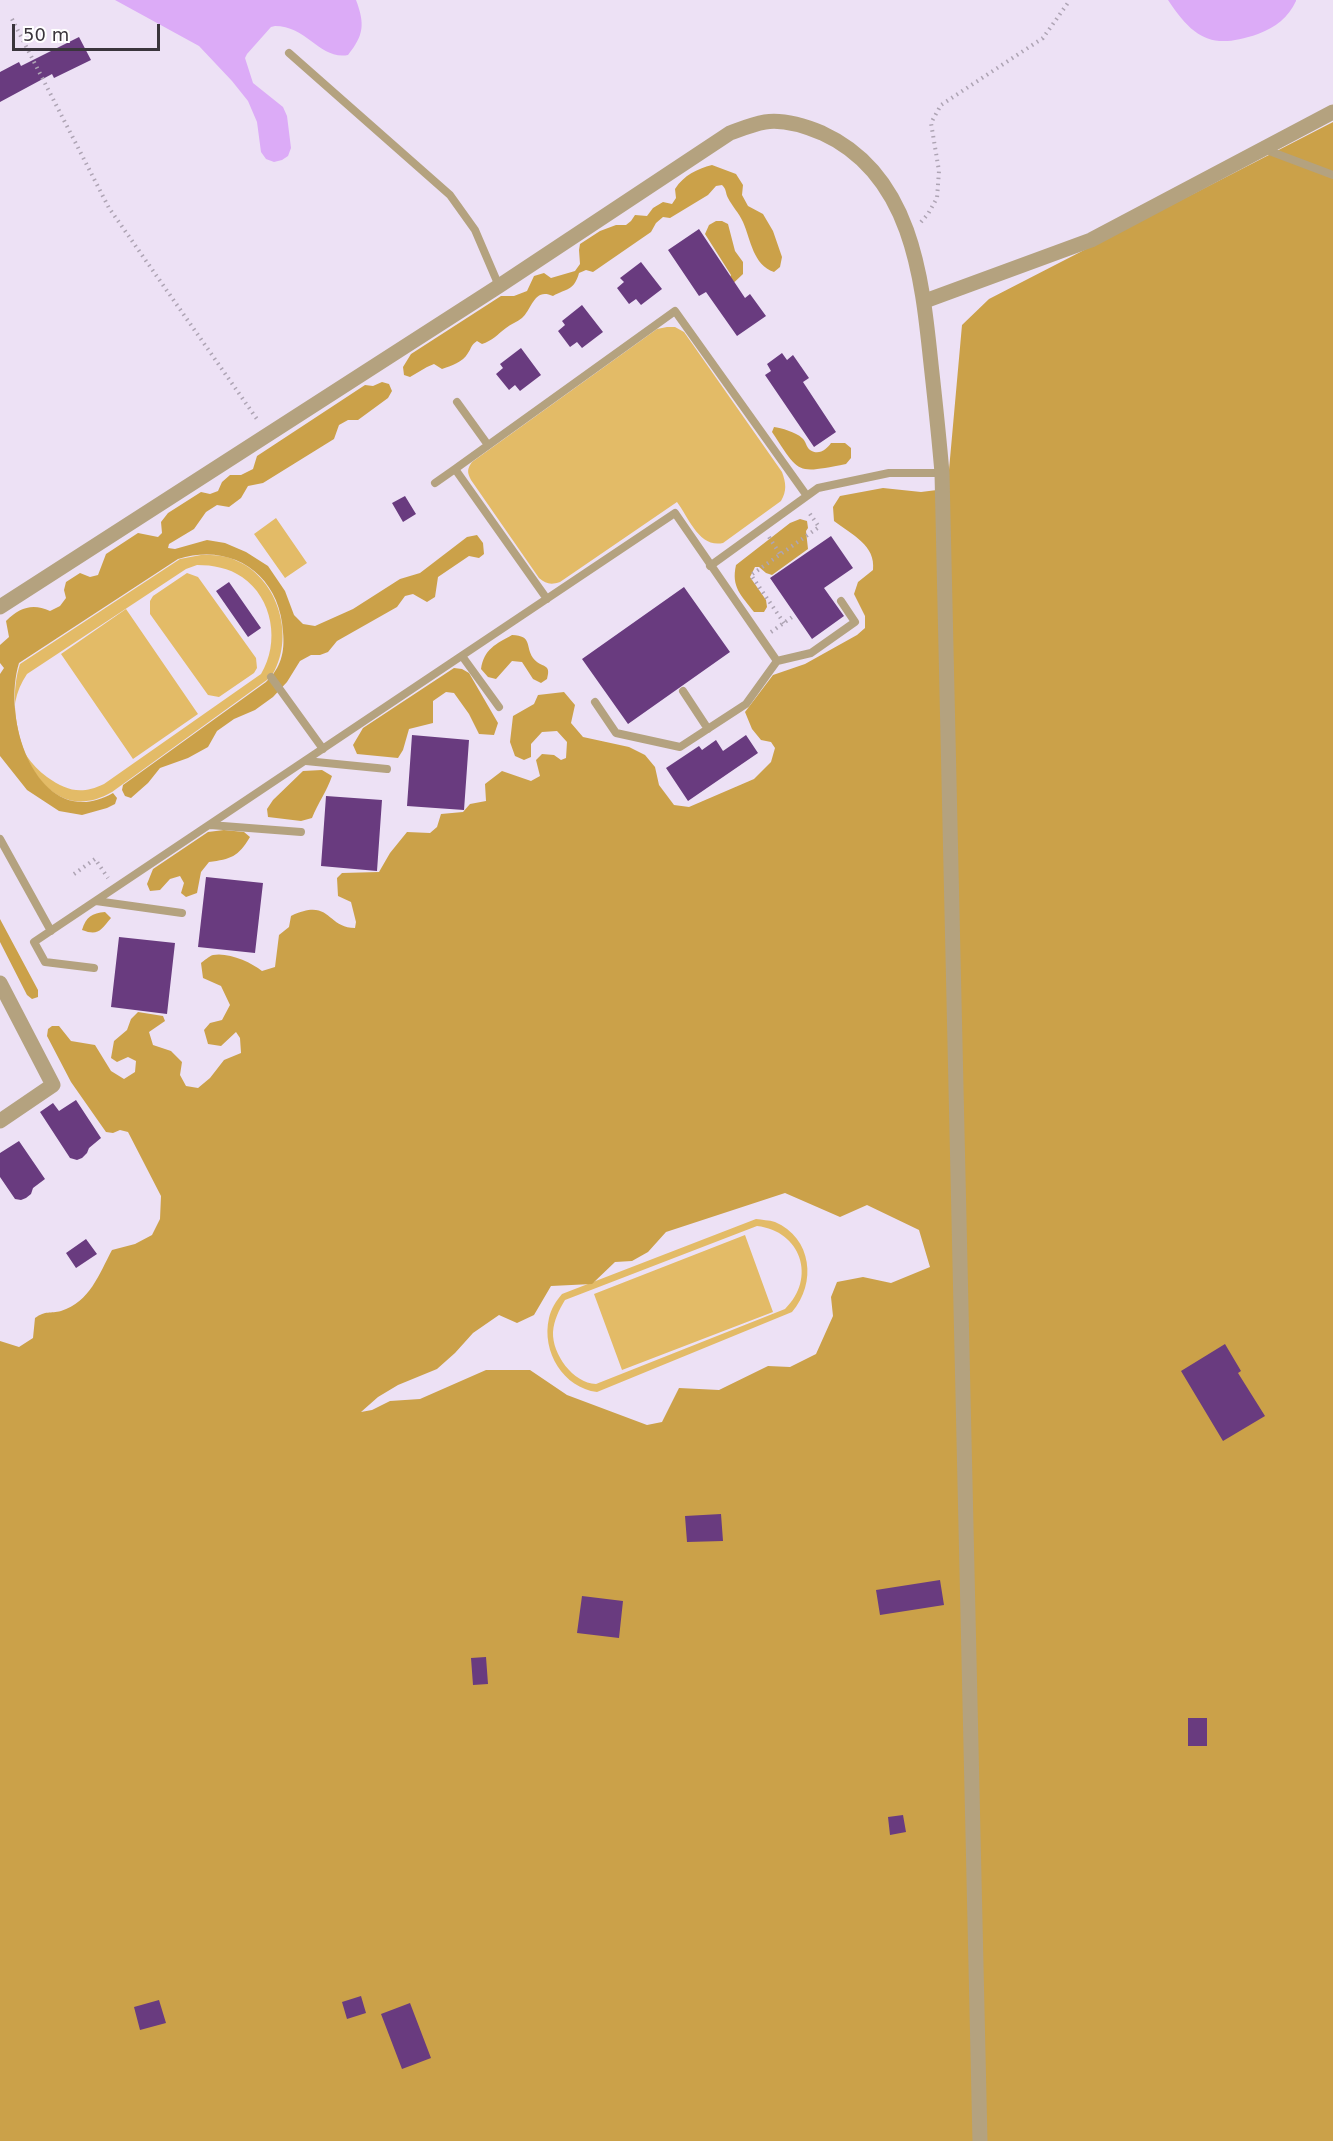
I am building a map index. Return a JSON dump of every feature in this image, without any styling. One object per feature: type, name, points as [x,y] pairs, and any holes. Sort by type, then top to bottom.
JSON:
[{"type":"street","points":[[925,301],[1092,240],[1333,112]]},
{"type":"street","points":[[0,607],[499,286],[730,133],[766,121],[801,124],[838,141],[866,162],[893,198],[909,235],[925,301],[942,473],[980,2141]]},
{"type":"street","points":[[0,983],[53,1085],[0,1121]]},
{"type":"lane","points":[[289,52],[450,195],[475,230],[499,286]]},
{"type":"lane","points":[[1264,149],[1333,175]]},
{"type":"lane","points":[[435,483],[675,311],[804,498]]},
{"type":"lane","points":[[457,402],[488,445]]},
{"type":"lane","points":[[454,469],[547,599]]},
{"type":"lane","points":[[710,566],[818,488],[889,473],[942,473]]},
{"type":"lane","points":[[94,968],[45,962],[34,942],[675,513],[777,661]]},
{"type":"lane","points":[[595,702],[616,733],[680,747],[746,704],[777,661],[811,653],[855,622],[842,601]]},
{"type":"lane","points":[[462,656],[499,707]]},
{"type":"lane","points":[[271,677],[323,749]]},
{"type":"lane","points":[[683,691],[708,729]]},
{"type":"lane","points":[[306,761],[387,769]]},
{"type":"lane","points":[[210,825],[301,832]]},
{"type":"lane","points":[[0,839],[51,931]]},
{"type":"lane","points":[[96,901],[182,913]]},
{"type":"path","points":[[909,235],[928,214],[937,198],[939,171],[931,123],[942,105],[1043,38],[1070,0]]},
{"type":"path","points":[[12,19],[109,208],[268,434]]},
{"type":"path","points":[[784,623],[751,575],[819,527],[804,498]]},
{"type":"path","points":[[762,639],[795,615]]},
{"type":"path","points":[[74,874],[95,860],[115,888]]},
{"type":"shaded area","points":[[115,0],[356,0],[362,23],[360,35],[348,55],[329,53],[296,31],[275,26],[271,27],[247,54],[245,58],[253,83],[283,107],[287,116],[291,148],[288,156],[274,162],[266,159],[261,152],[257,122],[248,101],[199,46]]},
{"type":"shaded area","points":[[1168,0],[1296,1],[1281,21],[1258,34],[1242,39],[1216,41],[1196,32]]},
{"type":"shaded area","points":[[1333,122],[1333,2141],[0,2141],[0,1341],[19,1347],[33,1338],[35,1318],[45,1313],[61,1311],[79,1301],[98,1277],[112,1250],[135,1244],[152,1235],[160,1219],[161,1196],[128,1132],[120,1130],[113,1133],[106,1132],[71,1082],[47,1036],[48,1029],[52,1026],[59,1026],[71,1041],[95,1045],[111,1071],[124,1079],[135,1072],[136,1061],[128,1057],[117,1062],[111,1058],[114,1041],[127,1030],[131,1019],[138,1012],[163,1016],[165,1021],[149,1032],[153,1045],[171,1051],[182,1062],[180,1075],[186,1086],[198,1088],[210,1078],[224,1060],[241,1053],[240,1038],[236,1032],[221,1046],[208,1044],[204,1030],[210,1023],[222,1020],[230,1005],[221,986],[203,978],[201,963],[219,954],[239,958],[262,971],[275,967],[279,935],[289,927],[291,916],[304,911],[321,911],[346,927],[355,928],[356,922],[351,902],[338,896],[337,878],[342,873],[379,872],[390,853],[407,832],[430,833],[437,827],[441,814],[463,812],[470,804],[486,801],[485,784],[502,771],[531,781],[540,776],[536,760],[542,754],[554,755],[561,760],[566,758],[567,742],[557,731],[542,732],[531,744],[531,757],[524,760],[515,756],[510,742],[513,716],[534,704],[538,695],[564,692],[575,705],[571,723],[583,737],[629,747],[645,755],[655,767],[659,785],[674,805],[689,807],[754,779],[771,762],[775,748],[771,742],[761,740],[752,729],[745,712],[773,675],[805,664],[857,635],[865,628],[865,616],[854,594],[858,582],[873,570],[873,561],[867,547],[834,521],[833,507],[840,496],[883,488],[921,492],[945,489],[948,481],[962,325],[989,299]],"holes":[[[785,1193],[840,1217],[867,1205],[919,1230],[930,1267],[891,1283],[863,1277],[837,1282],[831,1297],[833,1316],[816,1354],[790,1367],[768,1366],[719,1390],[679,1388],[662,1422],[647,1425],[567,1395],[530,1370],[486,1370],[420,1399],[390,1401],[372,1410],[361,1412],[378,1397],[398,1385],[437,1369],[473,1333],[499,1315],[517,1323],[534,1315],[551,1286],[592,1284],[615,1262],[632,1261],[648,1252],[666,1232]]]},
{"type":"shaded area","points":[[712,165],[736,174],[743,185],[742,195],[748,206],[763,214],[773,231],[782,257],[780,267],[774,272],[767,269],[757,258],[743,222],[728,198],[725,188],[722,185],[716,186],[708,195],[670,218],[663,217],[651,232],[593,272],[586,270],[579,273],[575,283],[569,288],[553,296],[542,294],[537,297],[522,318],[489,341],[482,344],[477,341],[460,361],[442,369],[434,364],[410,377],[404,375],[403,367],[411,354],[501,296],[514,296],[527,291],[534,276],[544,273],[551,278],[575,271],[580,264],[580,244],[600,231],[616,225],[626,225],[635,215],[647,216],[653,208],[663,202],[672,204],[676,198],[675,189],[682,180]]},
{"type":"shaded area","points":[[716,221],[728,224],[735,251],[743,262],[743,274],[724,292],[731,275],[705,234],[709,225]]},
{"type":"shaded area","points":[[675,327],[684,332],[782,472],[785,487],[783,497],[781,501],[723,543],[707,541],[701,536],[677,502],[560,582],[551,584],[544,582],[471,480],[468,473],[469,467],[472,462],[657,329]]},
{"type":"shaded area","points":[[382,382],[389,384],[392,391],[388,398],[358,420],[348,420],[339,425],[334,439],[263,483],[248,486],[241,498],[229,507],[217,505],[206,512],[194,529],[169,544],[168,548],[175,549],[207,540],[225,543],[246,552],[268,566],[285,591],[294,615],[303,624],[315,626],[353,609],[400,579],[420,573],[467,537],[477,535],[483,543],[484,554],[479,558],[469,556],[438,577],[435,597],[427,602],[413,594],[405,596],[397,607],[337,641],[328,652],[311,655],[300,661],[287,682],[273,697],[217,731],[208,747],[188,758],[160,768],[131,798],[125,796],[122,790],[123,785],[266,682],[275,671],[282,653],[283,632],[280,612],[273,594],[263,579],[250,568],[235,560],[217,555],[198,555],[178,559],[19,663],[15,688],[16,716],[22,743],[32,767],[47,786],[66,799],[88,802],[113,793],[117,798],[115,804],[82,815],[59,811],[27,790],[0,756],[0,674],[4,668],[0,663],[0,645],[9,637],[6,621],[16,612],[27,608],[38,607],[50,611],[60,606],[66,598],[64,590],[66,582],[80,573],[90,577],[98,575],[106,554],[138,533],[158,537],[162,533],[161,522],[168,513],[201,492],[210,494],[218,491],[222,482],[230,475],[241,475],[253,469],[257,456],[365,385],[373,386]]},
{"type":"shaded area","points":[[774,427],[799,436],[813,452],[822,451],[831,443],[845,443],[851,448],[851,458],[846,464],[829,467],[808,469],[800,467],[788,456],[772,432]]},
{"type":"shaded area","points":[[276,518],[307,563],[285,578],[254,534]]},
{"type":"shaded area","points":[[800,519],[807,521],[808,549],[772,575],[755,567],[750,577],[766,600],[767,607],[764,612],[754,612],[736,585],[736,565],[790,523]]},
{"type":"shaded area","points":[[201,555],[228,558],[252,570],[264,581],[273,596],[282,628],[282,645],[271,677],[112,792],[87,801],[64,798],[46,786],[27,757],[47,777],[61,786],[74,790],[88,790],[104,784],[261,674],[267,662],[272,635],[267,609],[261,597],[242,577],[232,571],[197,565],[186,569],[27,674],[16,701],[15,689],[20,664],[180,559]]},
{"type":"shaded area","points":[[187,573],[198,577],[256,658],[257,668],[254,673],[219,697],[208,695],[150,614],[150,601],[153,596]]},
{"type":"shaded area","points":[[126,609],[198,714],[133,759],[61,654]]},
{"type":"shaded area","points":[[512,635],[523,637],[526,640],[533,658],[547,668],[547,679],[541,683],[533,679],[522,662],[512,661],[496,679],[488,677],[481,669],[488,652],[496,644]]},
{"type":"shaded area","points":[[454,668],[469,673],[498,723],[494,735],[479,734],[469,714],[454,693],[446,692],[433,701],[433,723],[409,729],[403,750],[398,758],[357,754],[353,745],[363,728]]},
{"type":"shaded area","points":[[322,770],[332,776],[312,818],[301,821],[268,817],[267,809],[273,800],[303,771]]},
{"type":"shaded area","points":[[224,830],[244,832],[250,837],[238,853],[223,860],[209,862],[201,872],[197,893],[186,897],[181,893],[184,883],[180,876],[170,879],[160,890],[150,891],[147,884],[153,869],[208,832]]},
{"type":"shaded area","points":[[105,912],[111,918],[101,929],[95,932],[82,930],[90,916]]},
{"type":"shaded area","points":[[0,919],[38,990],[38,997],[32,999],[27,995],[0,942]]},
{"type":"shaded area","points":[[756,1219],[775,1222],[787,1229],[797,1239],[807,1262],[805,1288],[792,1312],[597,1392],[574,1384],[565,1376],[552,1355],[547,1331],[549,1318],[562,1294]],"holes":[[[757,1226],[772,1230],[794,1246],[800,1258],[802,1270],[795,1297],[785,1309],[596,1384],[579,1379],[565,1366],[556,1349],[553,1332],[554,1323],[565,1300]]]},
{"type":"shaded area","points":[[745,1235],[773,1312],[622,1370],[594,1294]]},
{"type":"building","points":[[79,37],[91,60],[54,78],[52,74],[0,102],[0,72],[19,62],[21,66]]},
{"type":"building","points":[[699,229],[745,298],[750,294],[766,316],[737,336],[706,292],[699,296],[668,250]]},
{"type":"building","points":[[641,262],[662,289],[641,305],[636,299],[629,304],[617,288],[624,282],[620,278]]},
{"type":"building","points":[[582,305],[603,332],[582,348],[577,342],[570,347],[558,331],[565,325],[562,321]]},
{"type":"building","points":[[521,348],[541,375],[520,391],[515,385],[509,390],[496,374],[503,368],[500,364]]},
{"type":"building","points":[[782,353],[787,360],[793,355],[809,378],[803,382],[836,432],[814,447],[765,375],[771,371],[767,364]]},
{"type":"building","points":[[405,496],[416,514],[403,522],[392,503]]},
{"type":"building","points":[[831,536],[853,568],[824,588],[844,616],[812,639],[770,578]]},
{"type":"building","points":[[229,582],[261,628],[248,637],[216,591]]},
{"type":"building","points":[[684,587],[730,652],[628,724],[582,659]]},
{"type":"building","points":[[412,735],[469,740],[464,810],[407,806]]},
{"type":"building","points":[[746,735],[758,753],[688,801],[666,768],[699,746],[702,750],[716,740],[723,751]]},
{"type":"building","points":[[326,796],[382,800],[377,871],[321,866]]},
{"type":"building","points":[[206,877],[263,883],[255,953],[198,947]]},
{"type":"building","points":[[119,937],[175,943],[167,1014],[111,1007]]},
{"type":"building","points":[[76,1100],[101,1138],[89,1148],[82,1158],[77,1160],[70,1158],[40,1112],[53,1103],[59,1111]]},
{"type":"building","points":[[19,1141],[45,1179],[33,1188],[31,1194],[21,1200],[15,1199],[0,1177],[0,1153]]},
{"type":"building","points":[[86,1239],[97,1254],[76,1268],[66,1253]]},
{"type":"building","points":[[1225,1344],[1241,1371],[1238,1373],[1265,1416],[1223,1441],[1181,1371]]},
{"type":"building","points":[[721,1514],[723,1541],[687,1542],[685,1516]]},
{"type":"building","points":[[940,1580],[944,1605],[880,1615],[876,1590]]},
{"type":"building","points":[[582,1596],[623,1601],[619,1638],[577,1633]]},
{"type":"building","points":[[486,1657],[488,1684],[473,1685],[471,1658]]},
{"type":"building","points":[[1188,1718],[1207,1718],[1207,1746],[1188,1746]]},
{"type":"building","points":[[903,1815],[906,1832],[890,1835],[888,1817]]},
{"type":"building","points":[[361,1996],[366,2013],[347,2019],[342,2002]]},
{"type":"building","points":[[159,2000],[166,2023],[140,2030],[134,2007]]},
{"type":"building","points":[[410,2003],[431,2058],[402,2069],[381,2014]]}]
